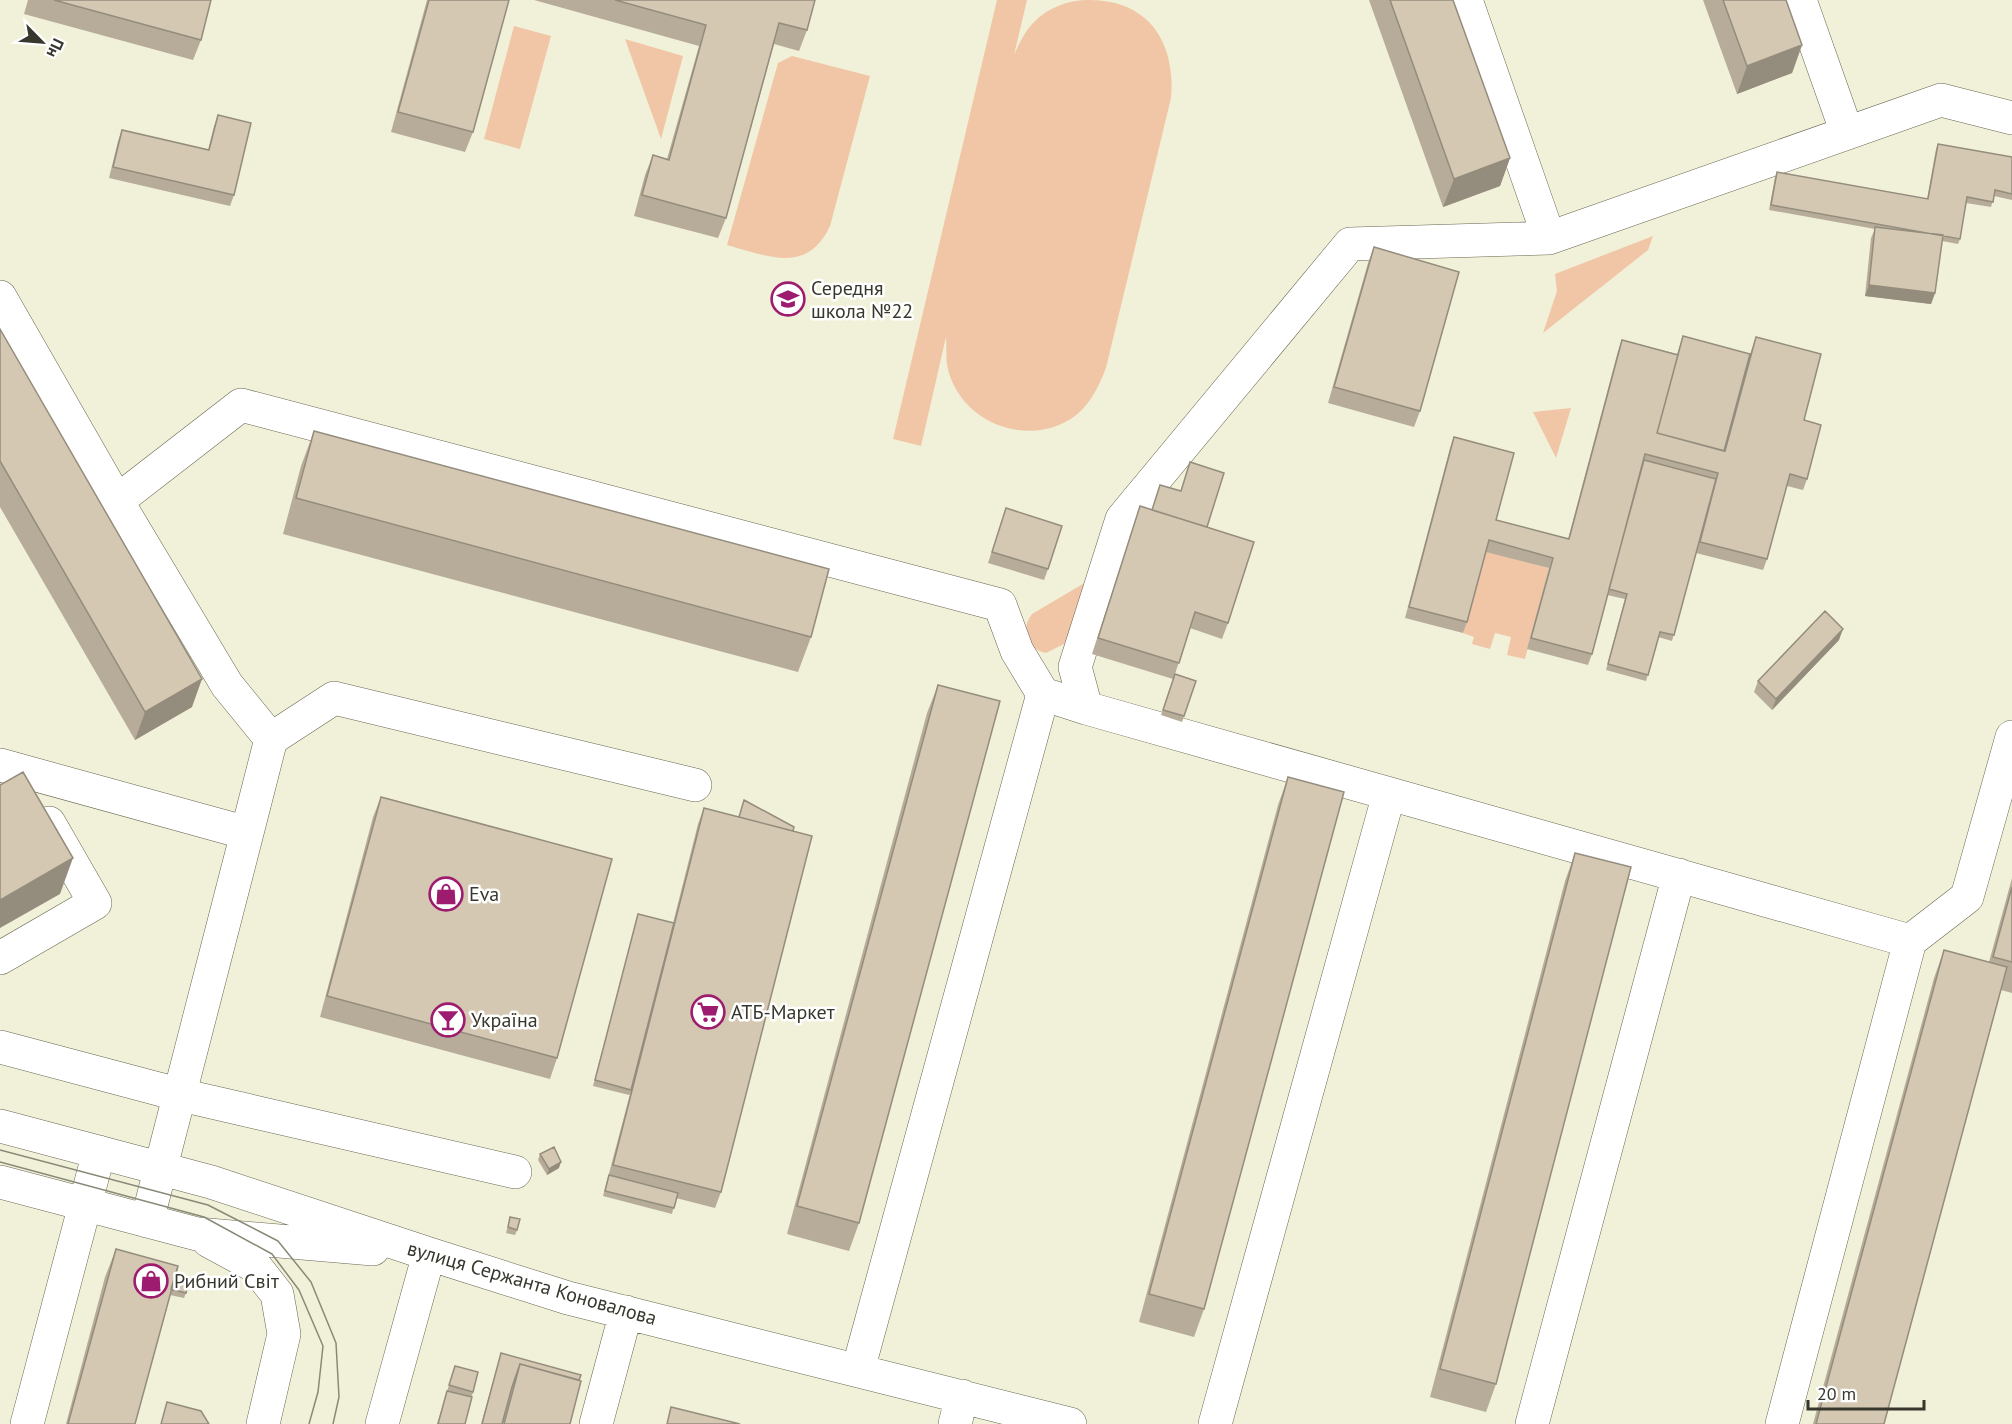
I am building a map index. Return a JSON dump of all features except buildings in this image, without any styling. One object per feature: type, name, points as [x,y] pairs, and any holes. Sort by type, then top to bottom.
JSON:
[{"type":"street","points":[[1466,0],[1549,238]]},
{"type":"street","points":[[1800,0],[1847,134]]},
{"type":"street","points":[[1086,708],[1075,667],[1122,519],[1350,244],[1549,238],[1941,100],[2012,118]]},
{"type":"street","points":[[0,297],[117,501],[227,685],[272,739]]},
{"type":"street","points":[[117,501],[241,405],[1000,604],[1017,651],[1043,694],[1910,941]]},
{"type":"street","points":[[858,1370],[1043,694]]},
{"type":"street","points":[[147,1221],[272,739],[334,698],[695,785]]},
{"type":"street","points":[[1782,1424],[1910,941],[1967,897],[2012,737]]},
{"type":"street","points":[[10,773],[247,833]]},
{"type":"street","points":[[0,958],[95,903],[10,773]]},
{"type":"street","points":[[1215,1424],[1389,794]]},
{"type":"street","points":[[1532,1424],[1679,875]]},
{"type":"street","points":[[0,1047],[181,1095],[515,1173]]},
{"type":"street","name":"вулиця Сержанта Коновалова","points":[[0,1126],[211,1182],[568,1298],[858,1370],[958,1410],[1070,1424]]},
{"type":"street","points":[[27,1424],[99,1152]]},
{"type":"street","points":[[0,1182],[197,1234],[429,1254],[382,1424]]},
{"type":"street","points":[[197,1234],[255,1266],[277,1294],[284,1334],[263,1424]]},
{"type":"street","points":[[596,1424],[626,1312]]},
{"type":"shaded area","points":[[997,0],[1027,0],[1014,55],[1032,24],[1045,13],[1059,6],[1074,1],[1090,0],[1111,2],[1128,8],[1143,17],[1154,28],[1163,43],[1169,59],[1171,98],[1106,368],[1087,404],[1069,420],[1052,427],[1034,431],[1016,430],[998,425],[982,417],[968,405],[957,390],[949,373],[946,337],[921,446],[893,439]]},
{"type":"shaded area","points":[[514,26],[551,36],[520,149],[484,139]]},
{"type":"shaded area","points":[[625,39],[683,56],[661,139]]},
{"type":"shaded area","points":[[792,56],[870,76],[830,226],[821,241],[810,251],[785,258],[757,254],[727,245],[778,63]]},
{"type":"shaded area","points":[[1653,236],[1648,250],[1543,333],[1557,291],[1555,274]]},
{"type":"shaded area","points":[[1571,408],[1556,458],[1533,412]]},
{"type":"shaded area","points":[[1485,551],[1549,568],[1525,659],[1507,655],[1511,637],[1495,633],[1490,649],[1472,644],[1474,637],[1463,633]]},
{"type":"shaded area","points":[[1088,581],[1066,643],[1046,653],[1034,648],[1026,632],[1028,620],[1032,614]]},
{"type":"tram line","points":[[0,1150],[208,1205],[278,1241],[311,1282],[336,1343],[339,1397],[333,1424]]},
{"type":"tram line","points":[[0,1162],[204,1217],[272,1254],[299,1290],[323,1346],[318,1392],[309,1424]]},
{"type":"place","name":"Середня школа №22","points":[[788,299]]},
{"type":"place","name":"Eva","points":[[446,894]]},
{"type":"place","name":"АТБ-Маркет","points":[[708,1012]]},
{"type":"place","name":"Україна","points":[[448,1020]]},
{"type":"place","name":"Рибний Світ","points":[[151,1281]]}]
